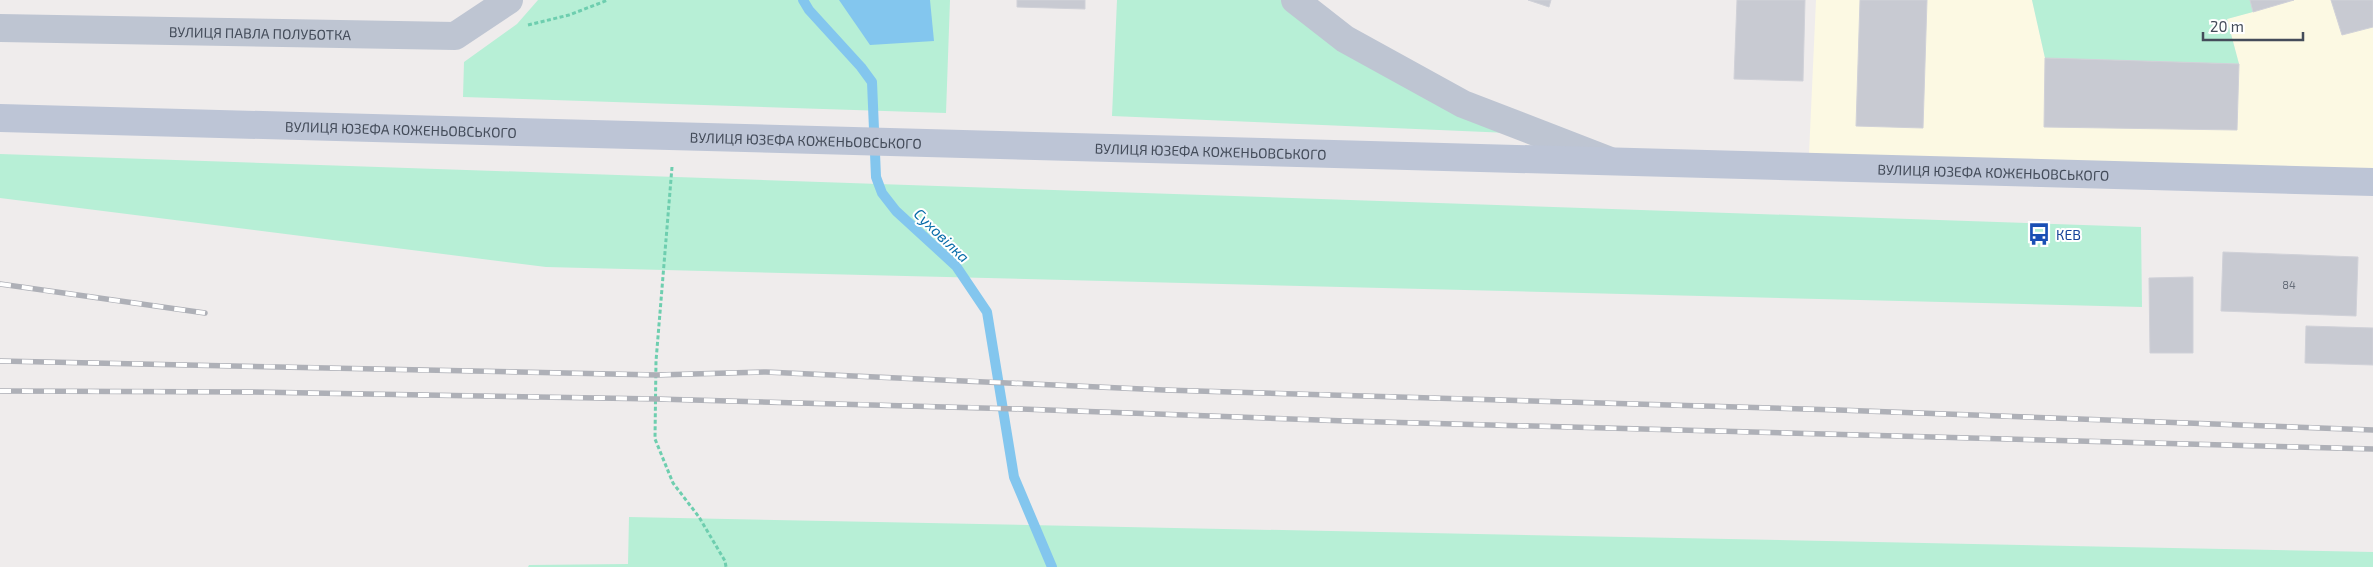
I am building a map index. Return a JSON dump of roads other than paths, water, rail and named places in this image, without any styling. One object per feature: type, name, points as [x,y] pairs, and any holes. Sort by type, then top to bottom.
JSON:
[{"type":"main road","name":"ВУЛИЦЯ ЮЗЕФА КОЖЕНЬОВСЬКОГО","points":[[0,118],[2373,182]]},
{"type":"street","name":"ВУЛИЦЯ ПАВЛА ПОЛУБОТКА","points":[[0,28],[456,36],[508,0]]},
{"type":"street","name":"ВУЛИЦЯ ЮЗЕФА КОЖЕНЬОВСЬКОГО","points":[[1295,0],[1345,39],[1463,104],[1612,162]]},
{"type":"water","points":[[839,0],[930,0],[934,41],[870,45]]},
{"type":"waterway","name":"Суховілка","points":[[803,0],[809,10],[861,67],[872,82],[876,177],[882,193],[896,211],[956,266],[987,312],[1014,477],[1052,567]]},
{"type":"railway","points":[[0,284],[205,313]]},
{"type":"railway","points":[[0,361],[657,375],[766,372],[1164,390],[1838,410],[2373,430]]},
{"type":"railway","points":[[0,391],[250,392],[657,399],[1021,409],[1346,421],[2373,449]]},
{"type":"place","name":"КЕВ","points":[[2039,234]]}]
